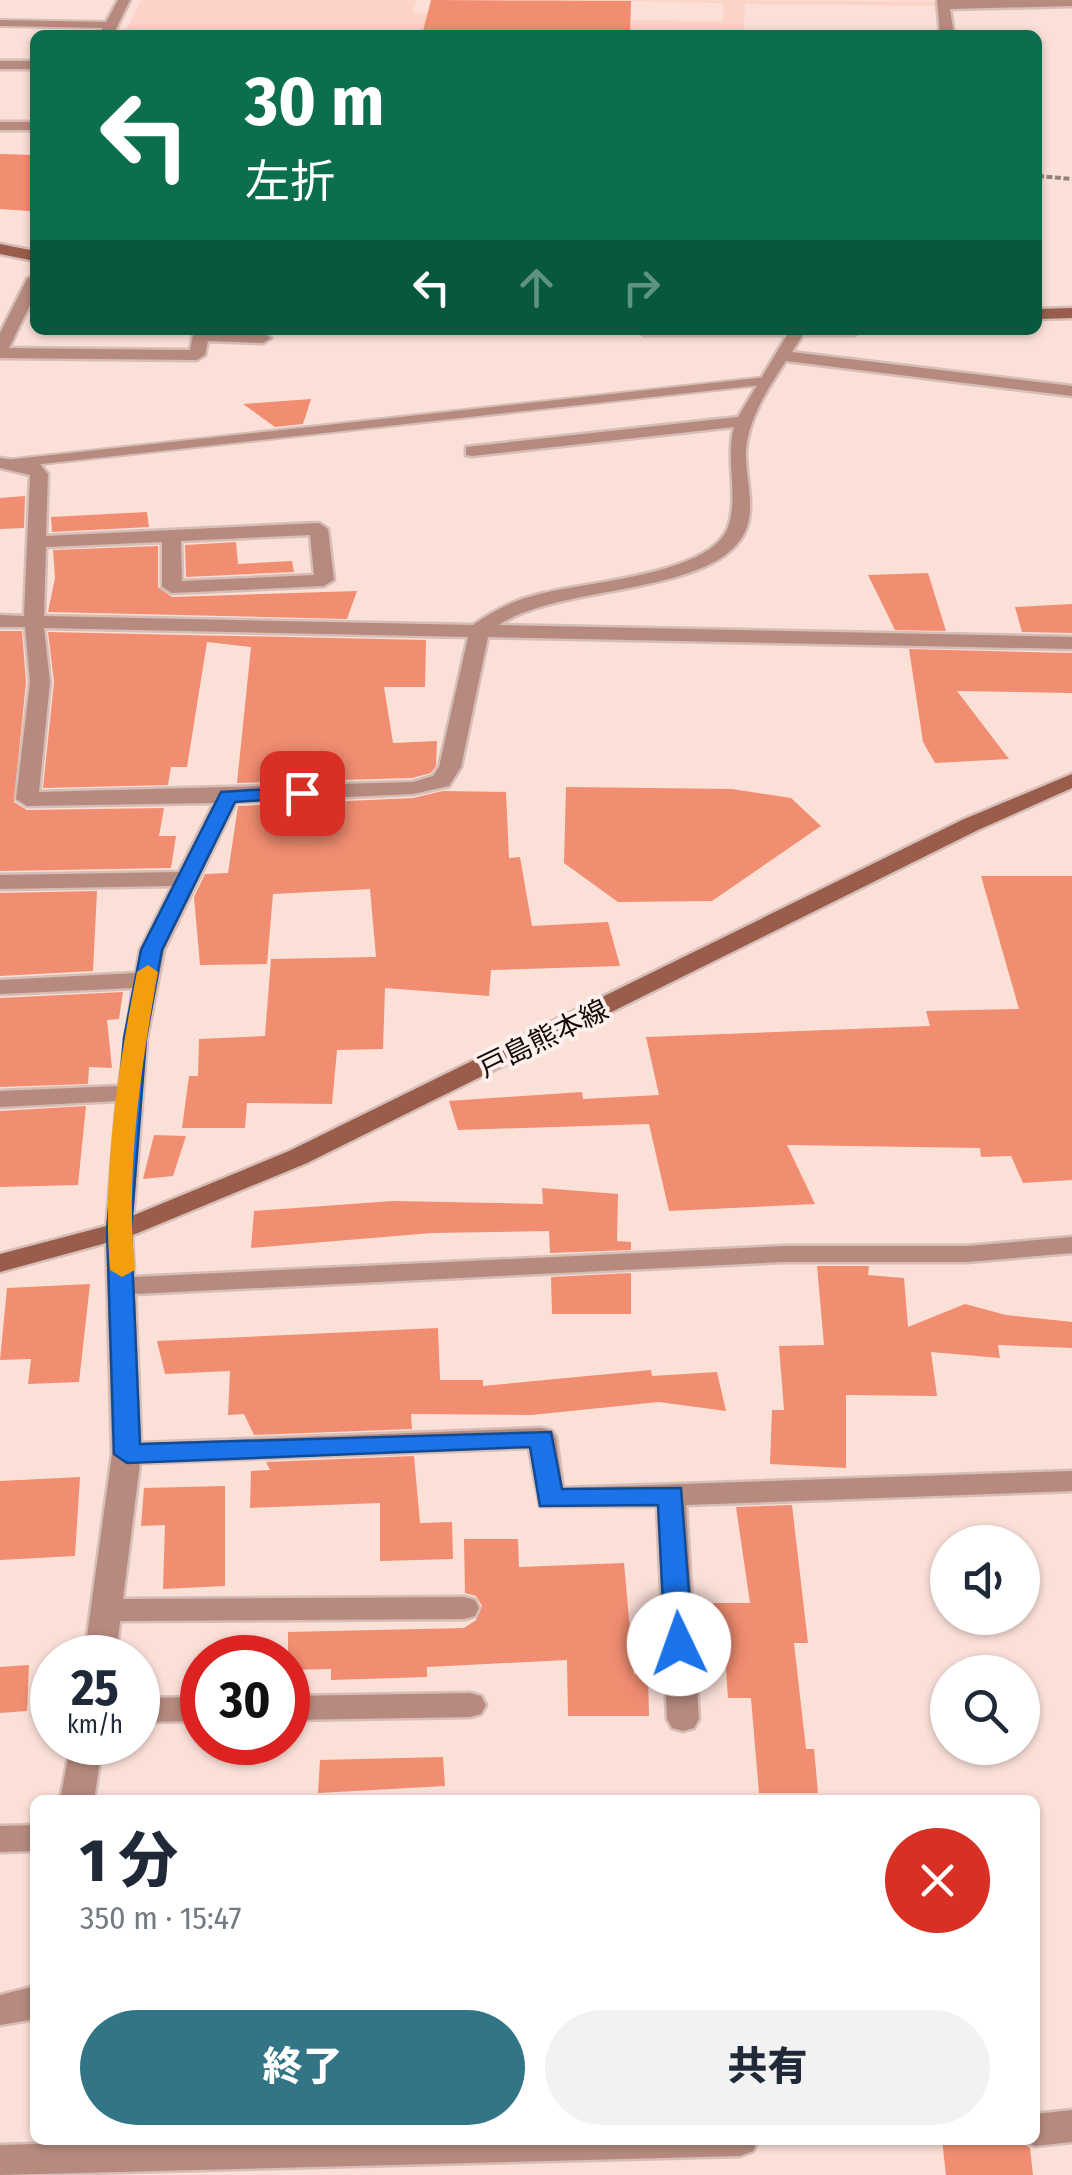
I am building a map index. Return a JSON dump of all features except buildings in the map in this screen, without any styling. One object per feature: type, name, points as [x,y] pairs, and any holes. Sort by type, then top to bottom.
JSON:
[{"type":"main road","points":[[0,249],[30,255]]},
{"type":"main road","points":[[0,265],[30,270]]},
{"type":"main road","points":[[1042,314],[1072,313]]},
{"type":"main road","points":[[1042,327],[1072,327]]},
{"type":"main road","name":"戸島熊本線","points":[[0,1263],[119,1230],[298,1157],[970,825],[1072,780]]},
{"type":"street","points":[[108,30],[124,0]]},
{"type":"street","points":[[947,30],[944,2],[1072,2]]},
{"type":"street","points":[[0,65],[30,65]]},
{"type":"street","points":[[0,126],[30,126]]},
{"type":"street","points":[[30,289],[0,351],[196,355],[201,335]]},
{"type":"street","points":[[225,335],[262,338]]},
{"type":"street","points":[[2,464],[34,468],[40,474],[34,622],[40,682],[27,799],[413,788],[441,781],[450,768],[480,629],[527,601],[670,572],[712,557],[733,536],[740,514],[738,448],[744,421],[795,335]]},
{"type":"street","points":[[782,356],[1072,391]]},
{"type":"street","points":[[472,451],[744,421]]},
{"type":"street","points":[[37,542],[319,529],[324,580],[172,588],[171,536]]},
{"type":"street","points":[[0,621],[1072,644]]},
{"type":"street","points":[[103,1635],[127,1454],[119,1230],[130,1092],[146,980],[152,950],[228,796]]},
{"type":"street","points":[[0,882],[189,879]]},
{"type":"street","points":[[0,987],[146,980]]},
{"type":"street","points":[[0,1100],[130,1092]]},
{"type":"street","points":[[124,1286],[765,1255],[967,1254],[1072,1245]]},
{"type":"street","points":[[127,1454],[542,1438],[550,1499],[1072,1481]]},
{"type":"street","points":[[671,1495],[683,1719]]},
{"type":"street","points":[[107,1610],[464,1608]]},
{"type":"street","points":[[310,1708],[470,1705]]},
{"type":"street","points":[[78,1795],[82,1765]]},
{"type":"street","points":[[0,1839],[30,1838]]},
{"type":"street","points":[[0,2010],[30,2005]]},
{"type":"street","points":[[1040,2129],[1072,2126]]},
{"type":"street","points":[[0,2161],[564,2145]]},
{"type":"lane","points":[[0,24],[108,30]]},
{"type":"lane","points":[[2,464],[767,381]]},
{"type":"path","points":[[1042,176],[1072,179]]},
{"type":"shaded area","points":[[141,0],[416,0],[413,13],[523,19],[526,8],[536,8],[538,0],[561,0],[558,18],[584,19],[583,30],[445,27],[126,30]]},
{"type":"shaded area","points":[[565,0],[936,1],[935,6],[745,4],[743,30],[630,30],[630,20],[723,21],[723,3]]},
{"type":"slow traffic","points":[[122,1270],[119,1230],[135,1038],[148,972]]},
{"type":"route","points":[[302,793],[228,796],[152,950],[135,1038],[119,1230],[127,1454],[542,1438],[550,1499],[671,1495],[679,1644]]}]
